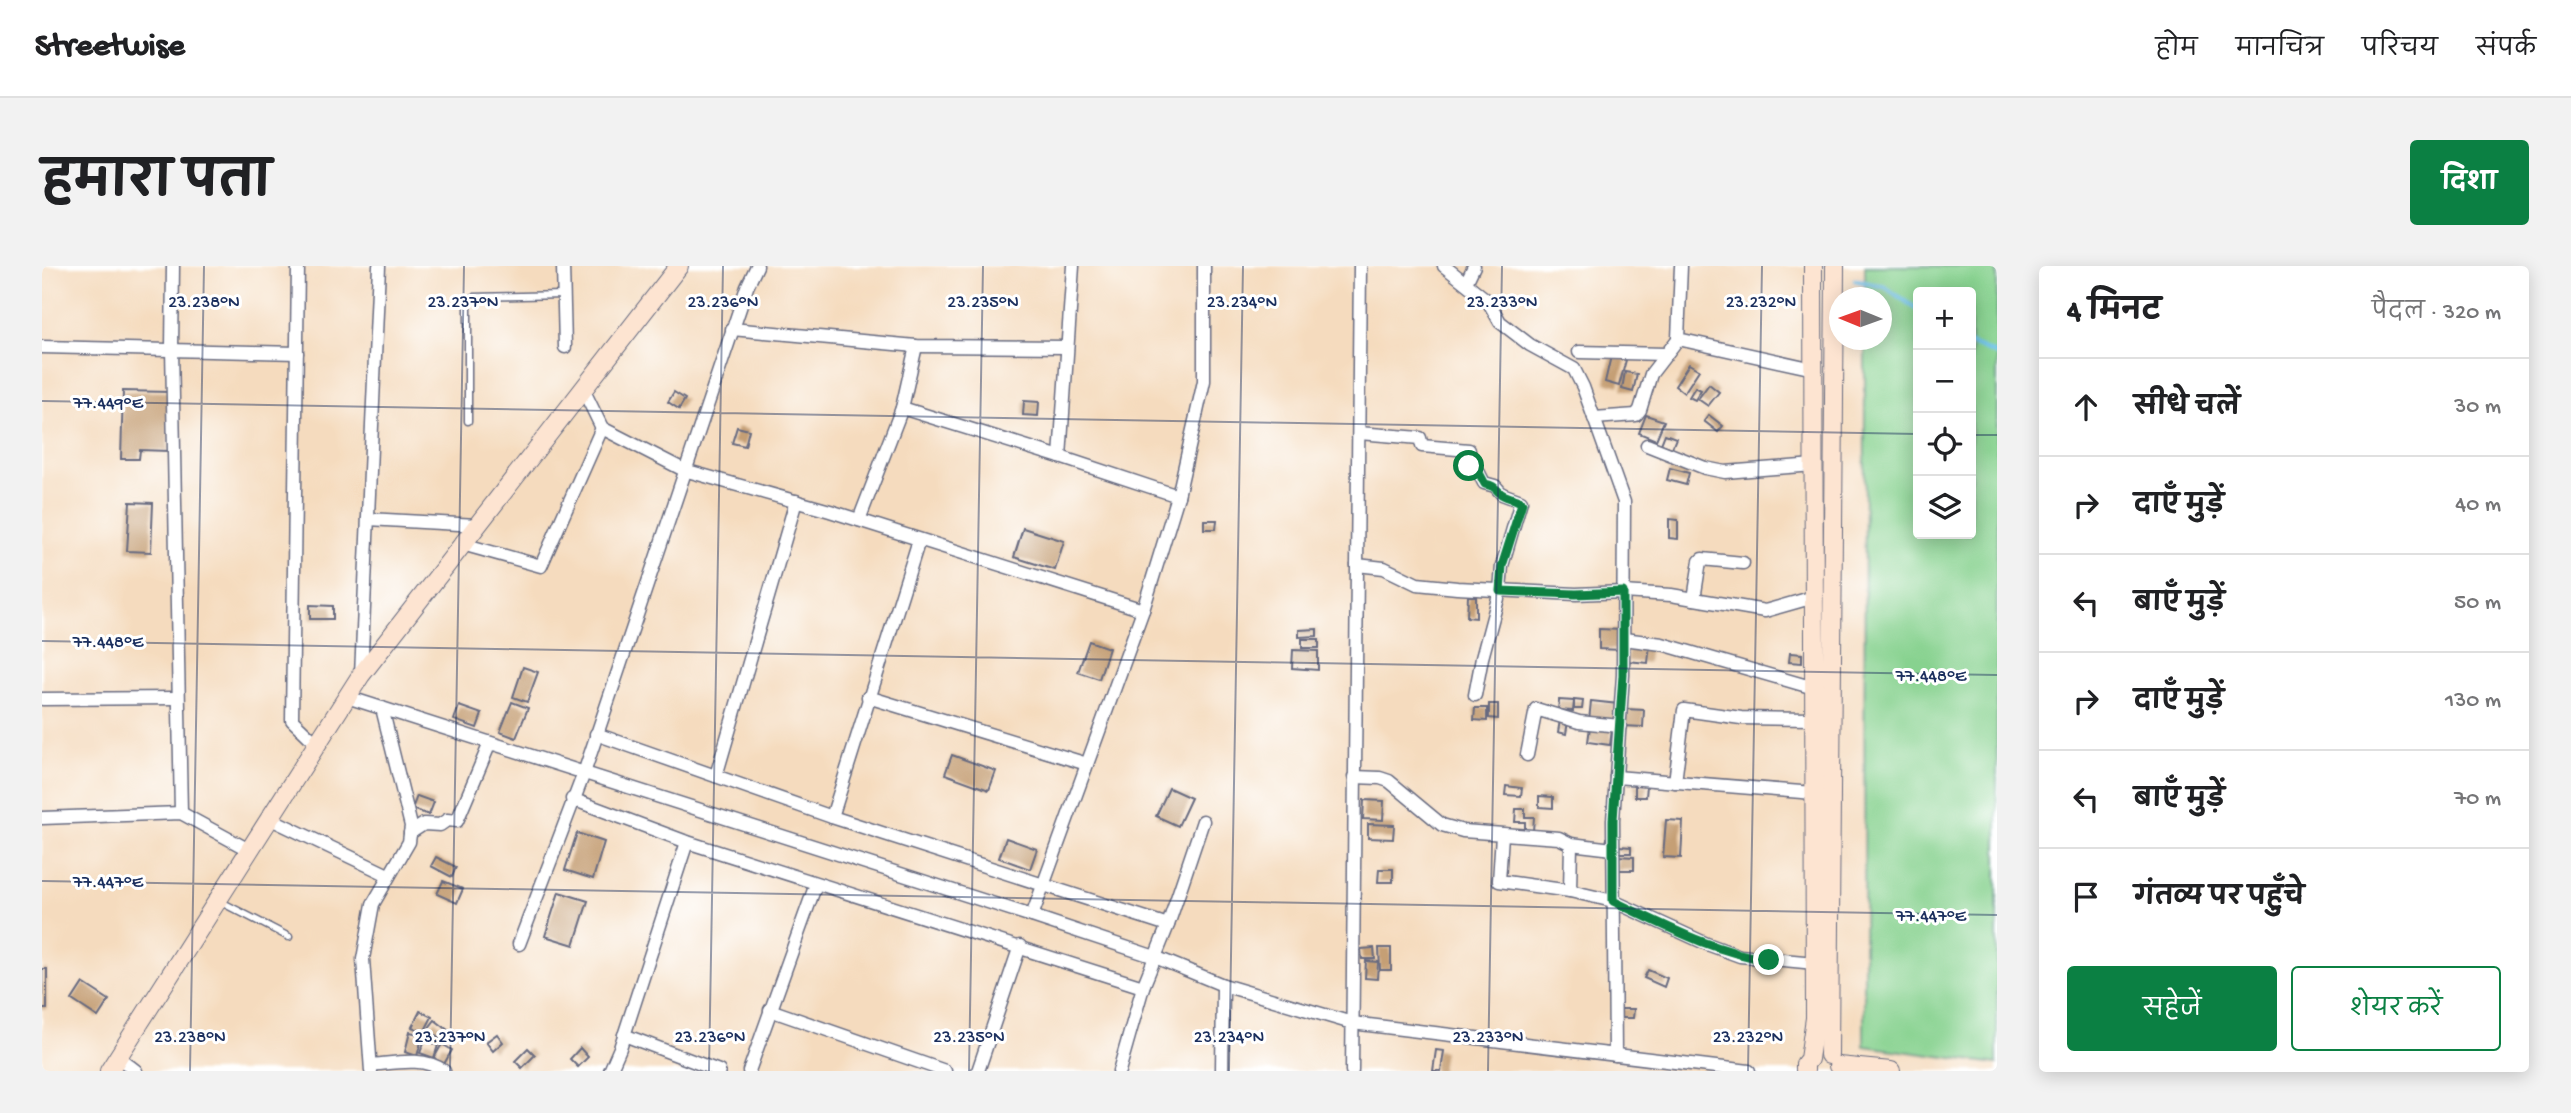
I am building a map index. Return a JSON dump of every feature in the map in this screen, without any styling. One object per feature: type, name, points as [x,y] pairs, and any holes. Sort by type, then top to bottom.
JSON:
[{"type":"main road","points":[[113,1064],[361,675],[679,266]]},
{"type":"main road","points":[[1807,1065],[1815,1018],[1813,266]]},
{"type":"main road","points":[[1835,266],[1835,1064]]},
{"type":"main road","points":[[1807,1065],[1822,1054],[1835,1064],[1891,1071]]},
{"type":"street","points":[[173,266],[172,348],[181,813]]},
{"type":"street","points":[[298,266],[292,720],[317,744]]},
{"type":"street","points":[[361,675],[379,266]]},
{"type":"street","points":[[563,266],[565,347]]},
{"type":"street","points":[[519,944],[584,773],[732,329],[757,266]]},
{"type":"street","points":[[1060,457],[1073,266]]},
{"type":"street","points":[[1032,916],[1143,610],[1178,496],[1205,381],[1204,266]]},
{"type":"street","points":[[1352,1071],[1360,266]]},
{"type":"street","points":[[1444,266],[1488,301],[1500,322],[1530,345],[1574,369],[1624,502],[1624,639],[1613,849],[1615,1055]]},
{"type":"street","points":[[1466,284],[1474,266]]},
{"type":"street","points":[[1594,418],[1636,415],[1640,410],[1651,374],[1678,339],[1681,266]]},
{"type":"street","points":[[732,329],[916,346],[1067,348]]},
{"type":"street","points":[[1678,339],[1814,369]]},
{"type":"street","points":[[859,520],[902,408],[916,346]]},
{"type":"street","points":[[42,347],[297,352]]},
{"type":"street","points":[[1579,352],[1665,354]]},
{"type":"street","points":[[583,389],[602,428],[684,470],[859,520],[1143,610]]},
{"type":"street","points":[[902,408],[1178,496]]},
{"type":"street","points":[[462,544],[541,566],[602,428]]},
{"type":"street","points":[[1359,433],[1420,438],[1424,447],[1469,450],[1469,466],[1476,467],[1485,484],[1495,486],[1502,494],[1521,501],[1502,566],[1500,591],[1475,695]]},
{"type":"street","points":[[1647,445],[1705,468],[1725,471],[1814,465]]},
{"type":"street","points":[[716,776],[796,501]]},
{"type":"street","points":[[368,519],[477,525]]},
{"type":"street","points":[[832,817],[919,540]]},
{"type":"street","points":[[1694,599],[1702,559],[1743,562]]},
{"type":"street","points":[[1357,565],[1384,568],[1417,584],[1500,591],[1671,595],[1765,611],[1814,597]]},
{"type":"street","points":[[1624,639],[1662,644],[1814,688]]},
{"type":"street","points":[[347,697],[1032,916],[1155,957],[1223,985],[1352,1023],[1749,1071]]},
{"type":"street","points":[[868,697],[1087,764]]},
{"type":"street","points":[[42,699],[178,698]]},
{"type":"street","points":[[382,708],[411,833],[409,842],[373,904],[363,959],[371,1068],[414,1061],[437,1066],[444,1071]]},
{"type":"street","points":[[1527,755],[1536,709],[1579,722],[1620,726]]},
{"type":"street","points":[[1675,782],[1684,710],[1741,718],[1814,719]]},
{"type":"street","points":[[596,734],[832,817],[1168,925]]},
{"type":"street","points":[[411,833],[424,824],[440,825],[447,820],[457,821],[490,743]]},
{"type":"street","points":[[1354,777],[1389,781],[1442,825],[1463,831],[1559,838],[1571,844],[1613,849]]},
{"type":"street","points":[[1616,777],[1814,793]]},
{"type":"street","points":[[572,799],[687,842],[1143,987]]},
{"type":"street","points":[[42,818],[181,813],[249,850]]},
{"type":"street","points":[[271,819],[384,873],[387,878]]},
{"type":"street","points":[[1119,1071],[1143,987],[1168,925],[1203,821]]},
{"type":"street","points":[[1502,835],[1499,881],[1570,891],[1613,901],[1707,944],[1740,956],[1815,963]]},
{"type":"street","points":[[610,1071],[625,1035],[687,842]]},
{"type":"street","points":[[1570,891],[1571,844]]},
{"type":"street","points":[[749,1071],[816,884]]},
{"type":"street","points":[[978,1071],[1020,946]]},
{"type":"street","points":[[1222,1071],[1223,985]]},
{"type":"street","points":[[769,1010],[944,1071]]},
{"type":"street","points":[[625,1035],[719,1071]]},
{"type":"street","points":[[113,1064],[136,1071]]},
{"type":"lane","points":[[468,421],[468,300],[474,297],[564,295]]},
{"type":"lane","points":[[217,900],[289,937]]},
{"type":"green space","points":[[1865,266],[1997,266],[1997,1064],[1864,1046],[1865,350],[1892,350],[1892,287],[1865,287]]},
{"type":"building","points":[[1611,356],[1626,360],[1619,386],[1605,382]]},
{"type":"building","points":[[1689,364],[1699,370],[1684,393],[1675,386]]},
{"type":"building","points":[[1625,372],[1637,374],[1633,392],[1622,389]]},
{"type":"building","points":[[1709,384],[1719,392],[1708,406],[1698,399]]},
{"type":"building","points":[[1695,387],[1701,390],[1695,400],[1689,397]]},
{"type":"building","points":[[123,391],[170,392],[168,451],[140,450],[139,459],[121,459]]},
{"type":"building","points":[[674,392],[685,399],[679,409],[668,402]]},
{"type":"building","points":[[1024,401],[1039,402],[1038,416],[1023,415]]},
{"type":"building","points":[[1646,415],[1664,421],[1656,440],[1639,433]]},
{"type":"building","points":[[1709,415],[1723,426],[1718,432],[1704,421]]},
{"type":"building","points":[[737,427],[749,430],[745,446],[732,443]]},
{"type":"building","points":[[1665,434],[1676,438],[1672,448],[1661,444]]},
{"type":"building","points":[[1670,468],[1689,473],[1686,485],[1667,480]]},
{"type":"building","points":[[130,502],[153,503],[151,552],[127,551]]},
{"type":"building","points":[[1669,519],[1678,520],[1678,539],[1669,538]]},
{"type":"building","points":[[1204,520],[1217,520],[1216,529],[1204,529]]},
{"type":"building","points":[[1023,528],[1064,541],[1055,570],[1014,557]]},
{"type":"building","points":[[1468,596],[1476,596],[1476,618],[1467,617]]},
{"type":"building","points":[[310,605],[333,606],[333,619],[310,619]]},
{"type":"building","points":[[1317,629],[1317,636],[1299,637],[1299,630]]},
{"type":"building","points":[[1599,629],[1622,630],[1621,650],[1599,649]]},
{"type":"building","points":[[1302,639],[1319,639],[1319,648],[1302,648]]},
{"type":"building","points":[[1089,641],[1109,648],[1099,679],[1078,672]]},
{"type":"building","points":[[1629,642],[1650,644],[1648,663],[1627,661]]},
{"type":"building","points":[[1293,650],[1318,651],[1318,670],[1292,668]]},
{"type":"building","points":[[1790,653],[1802,654],[1802,663],[1789,662]]},
{"type":"building","points":[[523,667],[538,672],[527,702],[513,697]]},
{"type":"building","points":[[1559,700],[1574,701],[1573,711],[1558,710]]},
{"type":"building","points":[[1574,700],[1583,701],[1582,709],[1574,709]]},
{"type":"building","points":[[1591,701],[1618,704],[1616,723],[1589,721]]},
{"type":"building","points":[[512,702],[528,708],[516,738],[500,732]]},
{"type":"building","points":[[1489,704],[1498,704],[1498,719],[1489,718]]},
{"type":"building","points":[[459,706],[482,714],[477,728],[454,720]]},
{"type":"building","points":[[1475,708],[1487,708],[1487,721],[1474,720]]},
{"type":"building","points":[[1625,709],[1644,710],[1643,727],[1624,726]]},
{"type":"building","points":[[1560,720],[1568,721],[1566,734],[1558,732]]},
{"type":"building","points":[[1590,727],[1612,729],[1610,745],[1588,742]]},
{"type":"building","points":[[952,755],[996,771],[989,790],[945,774]]},
{"type":"building","points":[[1635,784],[1647,785],[1646,797],[1635,797]]},
{"type":"building","points":[[1506,786],[1522,788],[1521,796],[1505,795]]},
{"type":"building","points":[[1169,788],[1191,798],[1178,826],[1156,816]]},
{"type":"building","points":[[417,796],[434,802],[429,815],[412,809]]},
{"type":"building","points":[[1539,796],[1553,797],[1553,808],[1539,807]]},
{"type":"building","points":[[1364,800],[1384,801],[1383,820],[1363,819]]},
{"type":"building","points":[[1516,809],[1525,809],[1525,817],[1534,817],[1533,831],[1525,831],[1525,822],[1515,822]]},
{"type":"building","points":[[1666,820],[1683,821],[1681,858],[1663,857]]},
{"type":"building","points":[[1368,824],[1394,825],[1393,839],[1368,838]]},
{"type":"building","points":[[577,833],[604,842],[593,879],[565,870]]},
{"type":"building","points":[[1006,838],[1037,849],[1030,869],[999,858]]},
{"type":"building","points":[[1619,846],[1631,847],[1631,853],[1618,853]]},
{"type":"building","points":[[1618,856],[1634,857],[1634,870],[1617,870]]},
{"type":"building","points":[[436,857],[456,867],[452,877],[431,866]]},
{"type":"building","points":[[1379,869],[1393,869],[1393,882],[1378,882]]},
{"type":"building","points":[[443,881],[463,889],[457,903],[437,894]]},
{"type":"building","points":[[559,892],[588,901],[574,945],[545,936]]},
{"type":"building","points":[[1374,948],[1375,959],[1362,959],[1361,949]]},
{"type":"building","points":[[1379,948],[1391,948],[1391,970],[1380,970]]},
{"type":"building","points":[[1366,961],[1378,962],[1377,979],[1365,978]]},
{"type":"building","points":[[42,969],[47,969],[47,1009],[42,1009]]},
{"type":"building","points":[[1648,970],[1667,978],[1664,987],[1644,978]]},
{"type":"building","points":[[83,983],[109,1000],[98,1017],[72,1000]]},
{"type":"building","points":[[1620,1009],[1634,1009],[1633,1018],[1620,1018]]},
{"type":"building","points":[[420,1011],[432,1017],[424,1032],[412,1027]]},
{"type":"building","points":[[435,1020],[449,1031],[442,1040],[428,1029]]},
{"type":"building","points":[[410,1032],[423,1035],[417,1056],[405,1052]]},
{"type":"building","points":[[497,1034],[503,1042],[493,1051],[486,1042]]},
{"type":"building","points":[[425,1040],[438,1045],[434,1058],[420,1053]]},
{"type":"building","points":[[442,1044],[452,1050],[444,1064],[434,1058]]},
{"type":"building","points":[[528,1048],[535,1055],[522,1068],[515,1061]]},
{"type":"building","points":[[580,1048],[588,1057],[578,1067],[570,1059]]},
{"type":"building","points":[[1436,1050],[1444,1051],[1441,1071],[1433,1071]]},
{"type":"waterway","points":[[1855,280],[1885,287],[1913,307]]},
{"type":"waterway","points":[[1976,346],[1997,355]]},
{"type":"route","points":[[1469,466],[1476,467],[1485,484],[1495,486],[1502,494],[1522,503],[1502,566],[1500,591],[1576,594],[1623,592],[1623,675],[1613,820],[1613,901],[1707,944],[1740,956],[1769,960]]}]
